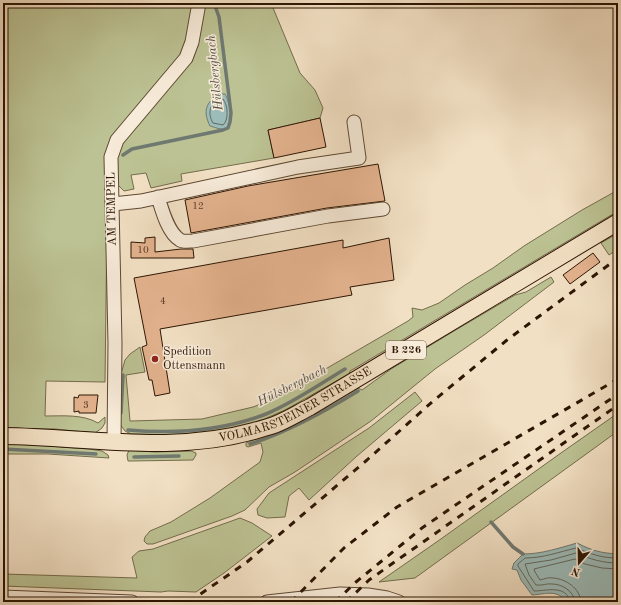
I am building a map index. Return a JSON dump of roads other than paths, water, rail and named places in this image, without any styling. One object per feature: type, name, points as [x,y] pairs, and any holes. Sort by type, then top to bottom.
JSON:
[{"type":"main road","name":"VOLMARSTEINER STRASSE","points":[[3,436],[33,436],[114,442],[162,443],[221,438],[274,425],[310,407],[618,222]]},
{"type":"street","name":"AM TEMPEL","points":[[114,442],[115,343],[111,158],[117,140],[186,58],[192,42],[199,3]]},
{"type":"street","points":[[113,204],[141,201],[298,167],[359,158],[354,122]]},
{"type":"street","points":[[158,197],[165,218],[174,235],[181,241],[193,241],[328,216],[383,209]]},
{"type":"street","points":[[268,602],[340,594],[368,595],[387,598],[399,602]]},
{"type":"street","points":[[3,597],[132,602]]},
{"type":"water","points":[[220,94],[225,94],[231,113],[230,123],[225,129],[210,126],[206,116],[208,104]]},
{"type":"water","points":[[577,543],[597,551],[618,554],[618,602],[567,602],[559,595],[551,593],[532,595],[521,580],[517,570],[512,569],[514,563],[523,554],[544,552]]},
{"type":"waterway","name":"Hülsbergbach","points":[[123,155],[132,149],[228,128],[231,113],[219,17],[214,3]]},
{"type":"waterway","name":"Hülsbergbach","points":[[128,430],[163,432],[198,430],[215,428],[249,420],[266,414],[286,404],[345,369]]},
{"type":"waterway","name":"Hülsbergbach","points":[[121,413],[123,375]]},
{"type":"waterway","points":[[250,444],[278,434],[306,421],[358,391]]},
{"type":"waterway","points":[[3,449],[96,454]]},
{"type":"waterway","points":[[134,457],[179,456]]},
{"type":"waterway","name":"Hülsbergbach","points":[[491,522],[513,547],[523,554]]},
{"type":"railway","points":[[189,602],[247,562],[367,460],[432,402],[507,340],[618,258]]},
{"type":"railway","points":[[291,602],[344,548],[397,507],[618,379]]},
{"type":"railway","points":[[335,602],[356,582],[422,528],[618,394]]},
{"type":"railway","points":[[346,602],[369,580],[618,405]]},
{"type":"place","name":"Spedition Ottensmann","points":[[155,359]]}]
